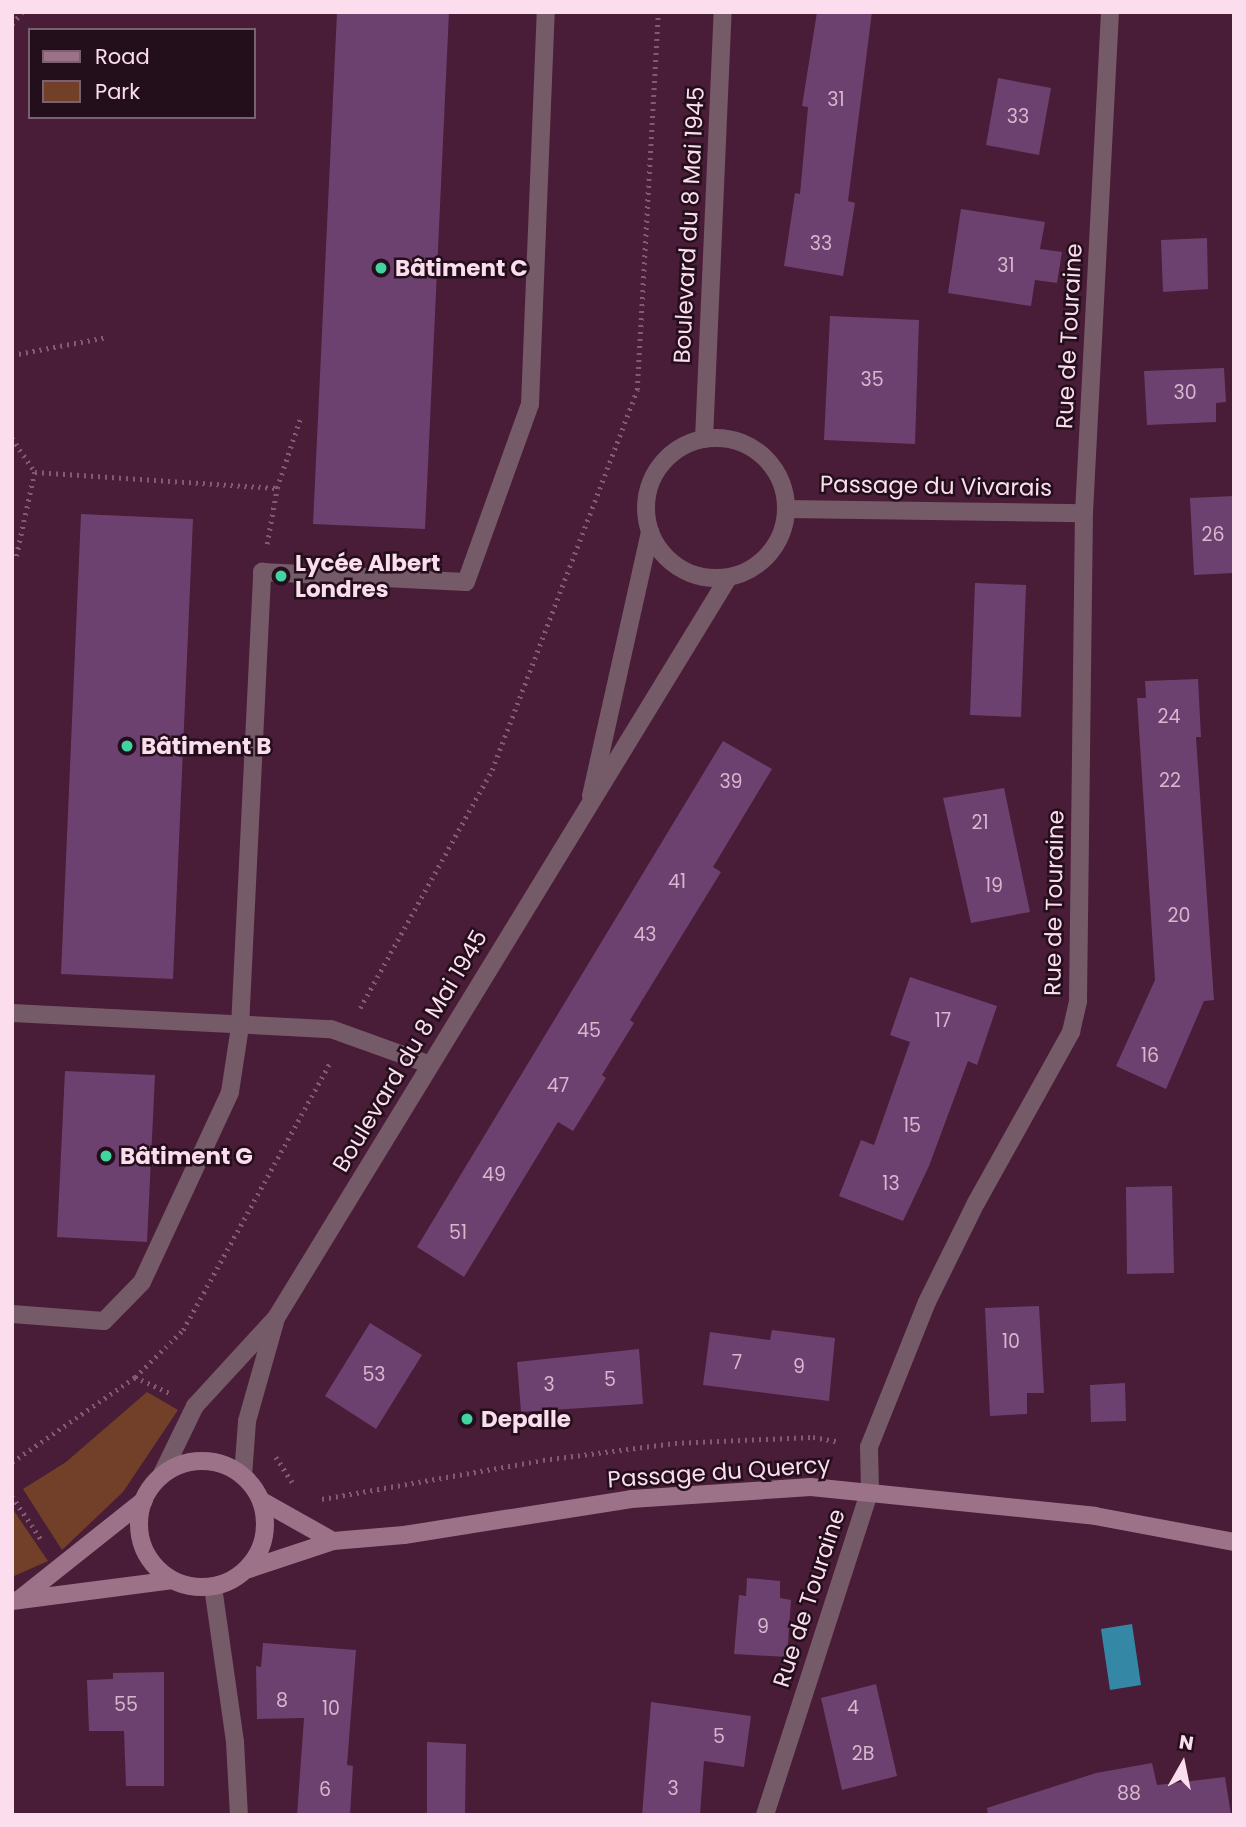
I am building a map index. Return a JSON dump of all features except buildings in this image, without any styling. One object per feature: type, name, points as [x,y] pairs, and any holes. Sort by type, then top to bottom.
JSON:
[{"type":"main road","points":[[16,1600],[144,1500],[161,1476],[185,1464],[211,1462],[243,1476],[262,1501],[333,1541]]},
{"type":"main road","name":"Passage du Quercy","points":[[246,1570],[333,1541],[404,1535],[631,1499],[811,1487],[870,1490],[1095,1516],[1234,1542]]},
{"type":"main road","points":[[144,1500],[140,1537],[158,1569],[173,1580],[192,1587],[214,1587],[246,1570],[265,1538],[262,1501]]},
{"type":"main road","points":[[16,1600],[173,1580]]},
{"type":"street","points":[[12,1314],[104,1321],[142,1282],[230,1091],[240,1027],[262,572],[466,582],[530,404],[546,12]]},
{"type":"street","name":"Boulevard du 8 Mai 1945","points":[[704,439],[723,12]]},
{"type":"street","name":"Rue de Touraine","points":[[765,1815],[870,1490],[869,1447],[933,1289],[1071,1032],[1081,969],[1084,513],[1110,12]]},
{"type":"street","points":[[704,439],[736,441],[765,457],[785,490],[787,509],[783,533],[770,554],[752,569],[729,578],[690,574],[666,557],[650,532],[646,508],[650,484],[662,463],[681,447],[704,439]]},
{"type":"street","name":"Passage du Vivarais","points":[[787,509],[1084,513]]},
{"type":"street","name":"Boulevard du 8 Mai 1945","points":[[588,810],[650,532]]},
{"type":"street","name":"Boulevard du 8 Mai 1945","points":[[161,1476],[195,1406],[275,1318],[428,1064],[588,810],[729,578]]},
{"type":"street","points":[[12,1013],[240,1027],[331,1029],[428,1064]]},
{"type":"street","name":"Boulevard du 8 Mai 1945","points":[[243,1476],[247,1421],[275,1318]]},
{"type":"street","points":[[214,1587],[235,1742],[239,1815]]},
{"type":"path","points":[[12,24],[22,12]]},
{"type":"path","points":[[12,1462],[135,1377],[183,1329],[492,770],[637,390],[658,12]]},
{"type":"path","points":[[12,355],[107,337]]},
{"type":"path","points":[[262,572],[277,488],[301,416]]},
{"type":"path","points":[[12,438],[35,472],[16,559]]},
{"type":"path","points":[[35,472],[277,488]]},
{"type":"path","points":[[135,1377],[195,1406]]},
{"type":"path","points":[[247,1421],[268,1434],[281,1468],[300,1492]]},
{"type":"path","points":[[309,1496],[335,1499],[543,1460],[675,1443],[813,1437],[869,1447]]},
{"type":"green space","points":[[147,1392],[178,1410],[123,1492],[62,1550],[23,1489],[66,1462]]},
{"type":"green space","points":[[12,1508],[48,1561],[12,1577]]},
{"type":"water","points":[[1132,1624],[1141,1685],[1110,1690],[1101,1629]]},
{"type":"place","name":"Bâtiment C","points":[[381,268]]},
{"type":"place","name":"Lycée Albert Londres","points":[[281,576]]},
{"type":"place","name":"Bâtiment B","points":[[127,746]]},
{"type":"place","name":"Bâtiment G","points":[[106,1156]]},
{"type":"place","name":"Depalle","points":[[467,1419]]}]
